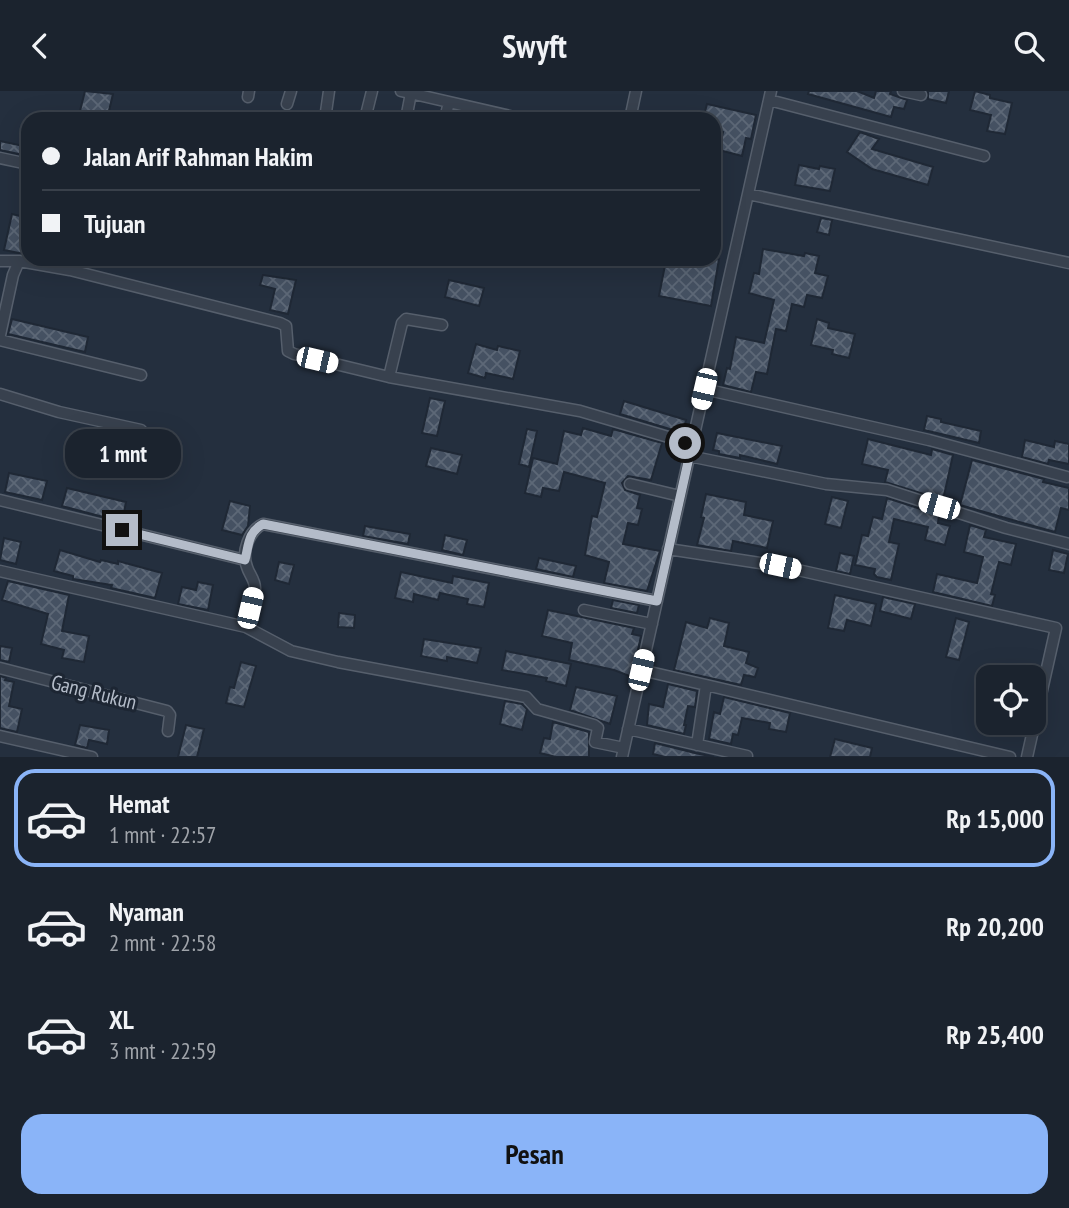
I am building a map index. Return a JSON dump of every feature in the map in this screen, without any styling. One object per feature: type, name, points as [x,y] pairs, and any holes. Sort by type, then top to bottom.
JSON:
[{"type":"street","points":[[287,104],[291,91]]},
{"type":"street","points":[[326,112],[329,91]]},
{"type":"street","points":[[367,112],[372,91]]},
{"type":"street","points":[[632,112],[636,91]]},
{"type":"street","points":[[903,91],[922,95]]},
{"type":"street","points":[[406,112],[406,92],[480,112]]},
{"type":"street","points":[[0,571],[246,627],[291,651],[526,697],[537,709],[594,725],[598,728],[594,740],[596,743],[623,752],[770,96],[984,156]]},
{"type":"street","points":[[447,112],[449,102]]},
{"type":"street","points":[[0,158],[21,162]]},
{"type":"street","points":[[748,194],[1069,263]]},
{"type":"street","points":[[0,261],[19,261],[13,275],[0,338],[141,375]]},
{"type":"street","points":[[47,266],[280,323],[286,326],[288,351],[293,354],[389,377],[580,411],[692,444]]},
{"type":"street","points":[[389,377],[402,323],[406,319],[443,325]]},
{"type":"street","points":[[704,389],[929,440],[1067,477]]},
{"type":"street","points":[[0,394],[59,412],[141,430]]},
{"type":"street","points":[[689,456],[826,484],[887,490],[1006,528],[1069,544]]},
{"type":"street","points":[[630,484],[680,496]]},
{"type":"street","points":[[0,500],[245,560]]},
{"type":"street","points":[[246,627],[255,589],[245,560],[249,537],[254,528],[263,524],[657,601]]},
{"type":"street","points":[[668,549],[780,566],[1056,628],[1027,757]]},
{"type":"street","points":[[584,610],[652,624]]},
{"type":"street","name":"Gang Rukun","points":[[0,669],[167,711],[170,715],[168,731]]},
{"type":"street","points":[[641,670],[1010,757]]},
{"type":"street","points":[[696,745],[706,685]]},
{"type":"street","points":[[628,729],[747,756]]},
{"type":"street","points":[[0,736],[92,757]]},
{"type":"building","points":[[85,91],[113,94],[109,112],[80,112]]},
{"type":"building","points":[[809,91],[857,91],[874,98],[876,91],[891,91],[890,94],[907,100],[904,109],[894,107],[891,117],[808,94]]},
{"type":"building","points":[[928,91],[949,91],[946,103],[928,99]]},
{"type":"building","points":[[975,91],[1012,103],[1005,134],[987,131],[991,115],[970,110]]},
{"type":"building","points":[[707,104],[756,115],[751,139],[746,138],[742,156],[721,151],[721,112],[705,112]]},
{"type":"building","points":[[860,132],[879,139],[872,149],[933,167],[928,185],[872,169],[847,152]]},
{"type":"building","points":[[0,141],[21,146],[21,154],[0,150]]},
{"type":"building","points":[[799,165],[835,169],[830,191],[795,185]]},
{"type":"building","points":[[12,214],[21,216],[21,253],[4,250]]},
{"type":"building","points":[[821,218],[832,220],[829,235],[817,232]]},
{"type":"building","points":[[763,249],[819,256],[815,273],[828,276],[822,298],[807,295],[804,307],[792,304],[786,331],[776,329],[767,374],[756,372],[751,392],[723,385],[727,368],[730,369],[736,337],[764,343],[774,300],[749,293],[754,273],[759,274]]},
{"type":"building","points":[[665,266],[718,266],[711,306],[659,296]]},
{"type":"building","points":[[263,275],[296,280],[288,314],[270,310],[275,289],[260,285]]},
{"type":"building","points":[[449,280],[484,288],[479,306],[445,297]]},
{"type":"building","points":[[12,319],[88,337],[85,352],[8,334]]},
{"type":"building","points":[[817,319],[829,323],[828,328],[855,334],[849,358],[832,354],[833,350],[811,345]]},
{"type":"building","points":[[476,344],[497,350],[498,346],[520,351],[513,379],[486,373],[485,378],[468,373]]},
{"type":"building","points":[[430,398],[445,401],[437,436],[422,433]]},
{"type":"building","points":[[624,401],[686,420],[683,433],[620,414]]},
{"type":"building","points":[[927,416],[981,431],[979,443],[924,430]]},
{"type":"building","points":[[583,428],[611,436],[613,429],[662,443],[651,480],[628,476],[622,483],[625,490],[640,495],[637,508],[642,509],[638,525],[628,523],[623,544],[660,551],[647,591],[604,583],[609,562],[585,555],[592,516],[597,517],[605,483],[564,472],[559,491],[543,488],[541,497],[525,493],[533,458],[557,464],[564,431],[581,435]]},
{"type":"building","points":[[527,429],[537,431],[529,467],[519,464]]},
{"type":"building","points":[[110,431],[140,438],[136,457],[105,450]]},
{"type":"building","points":[[717,433],[782,446],[777,464],[740,455],[740,458],[719,454],[719,451],[713,450]]},
{"type":"building","points":[[868,439],[931,455],[932,449],[953,455],[943,500],[885,482],[888,470],[862,464]]},
{"type":"building","points":[[1025,440],[1054,447],[1055,441],[1069,444],[1069,464],[1049,460],[1048,464],[1022,457]]},
{"type":"building","points":[[431,448],[462,455],[457,474],[426,466]]},
{"type":"building","points":[[972,460],[1069,488],[1069,510],[1061,508],[1055,532],[960,505]]},
{"type":"building","points":[[9,473],[47,481],[42,500],[5,492]]},
{"type":"building","points":[[67,488],[126,502],[122,522],[62,506]]},
{"type":"building","points":[[706,494],[746,502],[744,515],[773,521],[767,548],[733,541],[731,551],[697,545],[704,518],[701,517]]},
{"type":"building","points":[[832,497],[848,501],[841,528],[825,524]]},
{"type":"building","points":[[887,498],[939,515],[938,523],[950,526],[945,545],[925,540],[928,527],[894,519],[889,542],[899,544],[891,580],[877,577],[874,574],[875,569],[855,565],[862,535],[868,536],[873,517],[882,519]]},
{"type":"building","points":[[230,501],[250,506],[248,526],[242,535],[222,530]]},
{"type":"building","points":[[970,525],[986,530],[984,537],[1016,544],[1011,565],[999,562],[991,594],[995,595],[992,606],[933,592],[937,574],[977,583],[983,557],[964,552]]},
{"type":"building","points":[[365,526],[410,534],[408,544],[363,536]]},
{"type":"building","points":[[445,535],[467,540],[463,555],[442,550]]},
{"type":"building","points":[[4,538],[21,542],[16,564],[0,560]]},
{"type":"building","points":[[60,550],[100,562],[118,564],[118,561],[162,573],[155,598],[111,588],[112,585],[73,579],[73,576],[54,571]]},
{"type":"building","points":[[1053,550],[1068,554],[1064,573],[1049,570]]},
{"type":"building","points":[[840,553],[854,556],[850,574],[836,571]]},
{"type":"building","points":[[539,558],[576,566],[573,577],[536,569]]},
{"type":"building","points":[[279,562],[294,565],[289,584],[275,580]]},
{"type":"building","points":[[401,572],[452,583],[453,576],[489,583],[484,607],[467,604],[468,599],[440,593],[438,600],[414,594],[413,602],[395,598]]},
{"type":"building","points":[[8,581],[69,595],[62,631],[89,636],[84,662],[62,658],[64,650],[41,644],[48,614],[2,600]]},
{"type":"building","points":[[198,582],[213,585],[208,610],[178,604],[182,587],[196,590]]},
{"type":"building","points":[[835,595],[876,604],[871,626],[847,620],[844,631],[828,628]]},
{"type":"building","points":[[883,597],[915,604],[911,619],[880,611]]},
{"type":"building","points":[[613,600],[639,605],[637,613],[611,608]]},
{"type":"building","points":[[548,610],[634,628],[632,634],[641,636],[632,677],[569,660],[572,643],[542,636]]},
{"type":"building","points":[[339,613],[355,615],[354,628],[338,627]]},
{"type":"building","points":[[710,618],[729,623],[724,646],[749,652],[746,663],[758,668],[755,677],[744,675],[741,685],[674,670],[686,622],[707,628]]},
{"type":"building","points":[[956,618],[969,622],[959,660],[946,657]]},
{"type":"building","points":[[424,639],[481,648],[477,663],[447,657],[447,661],[421,656]]},
{"type":"building","points":[[0,646],[12,648],[9,662],[0,660]]},
{"type":"building","points":[[506,651],[571,664],[566,686],[546,681],[547,678],[502,670]]},
{"type":"building","points":[[241,662],[256,666],[244,707],[226,703],[230,687],[234,688]]},
{"type":"building","points":[[0,676],[14,682],[9,706],[22,709],[17,732],[0,728]]},
{"type":"building","points":[[668,684],[697,691],[695,707],[688,706],[684,734],[647,725],[649,704],[663,707]]},
{"type":"building","points":[[576,687],[617,696],[610,724],[570,710]]},
{"type":"building","points":[[724,697],[790,713],[786,732],[769,729],[770,723],[742,718],[738,735],[733,734],[731,744],[709,739],[714,712],[720,714]]},
{"type":"building","points":[[505,701],[522,704],[527,709],[522,730],[500,724]]},
{"type":"building","points":[[553,722],[589,732],[589,757],[556,757],[540,753],[544,738],[550,739]]},
{"type":"building","points":[[80,725],[109,730],[107,744],[89,740],[87,748],[75,745]]},
{"type":"building","points":[[186,725],[204,729],[197,757],[178,757]]},
{"type":"building","points":[[835,739],[872,748],[870,757],[830,757]]},
{"type":"building","points":[[655,743],[714,757],[665,757],[653,754]]},
{"type":"route","points":[[122,530],[245,560],[249,537],[254,528],[263,524],[657,601],[692,444],[685,443]]}]
